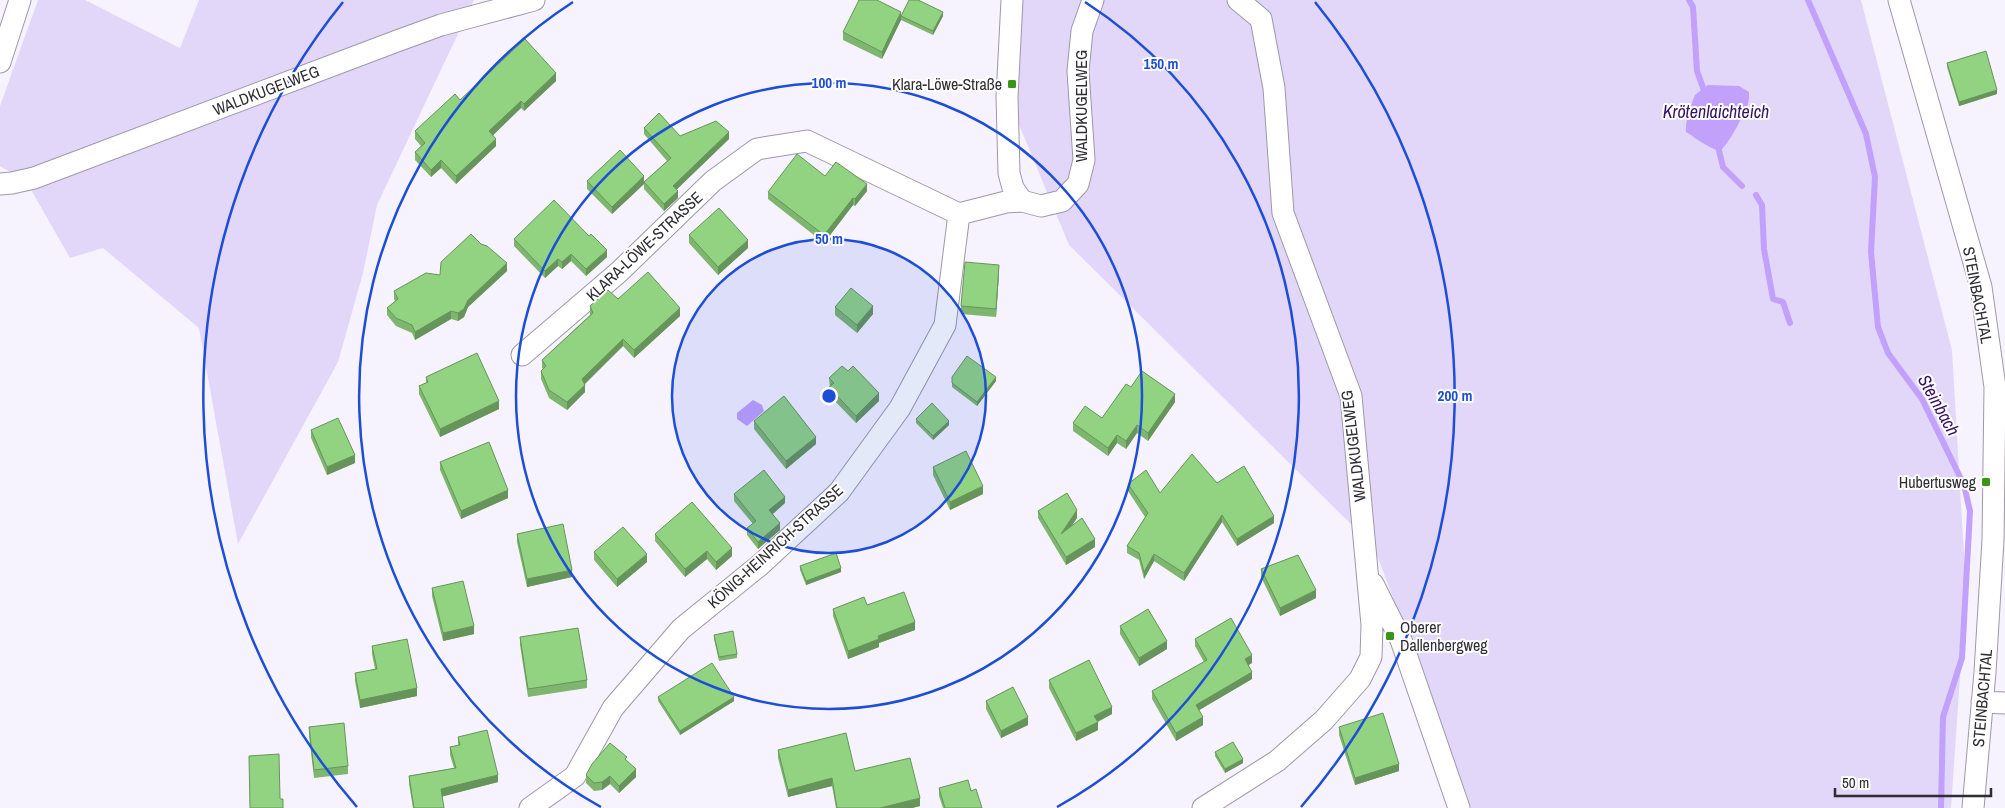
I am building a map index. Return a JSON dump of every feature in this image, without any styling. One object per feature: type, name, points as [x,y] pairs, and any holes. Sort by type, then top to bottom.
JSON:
[{"type":"street","points":[[0,62],[20,0]]},
{"type":"street","name":"WALDKUGELWEG","points":[[0,184],[34,178],[441,25],[534,0]]},
{"type":"street","points":[[1012,0],[1007,97],[1009,173],[1013,188],[1022,202]]},
{"type":"street","name":"WALDKUGELWEG","points":[[1022,202],[1041,206],[1062,201],[1078,184],[1084,160],[1078,71],[1082,31],[1093,0]]},
{"type":"street","name":"WALDKUGELWEG","points":[[1238,0],[1260,19],[1274,88],[1283,213],[1351,396],[1366,571],[1400,640],[1460,808]]},
{"type":"street","name":"STEINBACHTAL","points":[[1899,0],[1981,287],[1995,387],[1993,540],[1973,808]]},
{"type":"street","name":"KLARA-LÖWE-STRASSE","points":[[522,355],[620,272],[712,181],[757,149],[808,140],[959,214]]},
{"type":"street","points":[[959,214],[1006,202],[1022,202]]},
{"type":"street","name":"KÖNIG-HEINRICH-STRASSE","points":[[530,808],[575,776],[613,708],[681,629],[760,564],[839,492],[900,408],[945,325],[959,214]]},
{"type":"street","points":[[1203,808],[1276,761],[1324,720],[1360,679],[1371,657],[1372,625],[1366,571]]},
{"type":"street","points":[[1982,702],[2005,703]]},
{"type":"shaded area","points":[[38,0],[85,0],[180,48],[199,0],[474,0],[377,205],[363,273],[338,362],[238,544],[199,328],[103,248],[70,258],[26,181],[413,33],[14,174],[0,166],[0,106]]},
{"type":"shaded area","points":[[1022,0],[1861,0],[1952,350],[1966,590],[1951,808],[1471,808],[1374,547],[1069,245],[1012,108]]},
{"type":"water","name":"Krötenlaichteich","points":[[1708,85],[1739,86],[1749,92],[1744,114],[1731,137],[1720,150],[1708,146],[1686,132],[1687,118],[1695,95]]},
{"type":"water","points":[[753,400],[762,405],[764,411],[747,426],[737,419],[737,413]]},
{"type":"building","points":[[859,0],[877,0],[901,12],[882,52],[843,32]]},
{"type":"building","points":[[909,0],[918,0],[943,12],[933,31],[901,16]]},
{"type":"building","points":[[525,39],[556,73],[524,104],[521,101],[489,131],[496,139],[456,176],[441,160],[431,170],[415,152],[425,143],[415,131],[455,94],[460,100]]},
{"type":"building","points":[[1986,51],[1997,90],[1959,102],[1947,63]]},
{"type":"building","points":[[659,113],[680,136],[716,121],[729,132],[673,186],[678,191],[664,204],[644,182],[671,158],[644,128]]},
{"type":"building","points":[[620,150],[644,176],[612,207],[587,181]]},
{"type":"building","points":[[797,154],[825,176],[836,162],[867,184],[855,199],[853,198],[824,235],[768,192]]},
{"type":"building","points":[[554,200],[589,236],[591,234],[607,250],[586,269],[571,254],[562,262],[558,259],[545,271],[514,239]]},
{"type":"building","points":[[719,208],[748,240],[718,267],[689,235]]},
{"type":"building","points":[[471,234],[481,244],[487,246],[507,263],[468,300],[464,309],[458,313],[451,311],[415,332],[412,325],[396,318],[387,308],[398,299],[394,291],[426,273],[440,275],[441,262]]},
{"type":"building","points":[[965,262],[999,265],[996,309],[961,306]]},
{"type":"building","points":[[648,272],[680,308],[634,350],[623,339],[582,379],[585,385],[567,402],[549,390],[541,371],[546,366],[542,360],[593,313],[590,306],[608,290],[618,299]]},
{"type":"building","points":[[851,288],[873,306],[857,325],[835,307]]},
{"type":"building","points":[[477,353],[499,401],[440,429],[419,386],[428,382],[426,377]]},
{"type":"building","points":[[967,356],[996,377],[977,402],[952,383],[952,377]]},
{"type":"building","points":[[842,366],[848,371],[853,366],[879,393],[856,416],[829,387],[834,383],[829,378]]},
{"type":"building","points":[[1142,371],[1175,394],[1148,433],[1137,425],[1126,441],[1117,435],[1108,448],[1073,423],[1085,406],[1102,418],[1126,384],[1131,387]]},
{"type":"building","points":[[784,396],[816,437],[786,461],[754,421]]},
{"type":"building","points":[[932,403],[949,421],[933,436],[916,419]]},
{"type":"building","points":[[338,418],[355,455],[327,467],[311,430]]},
{"type":"building","points":[[489,442],[508,490],[461,511],[440,462]]},
{"type":"building","points":[[966,451],[983,486],[950,502],[933,467]]},
{"type":"building","points":[[1192,454],[1217,483],[1244,466],[1274,516],[1237,539],[1222,515],[1184,573],[1154,554],[1144,572],[1139,553],[1127,546],[1148,513],[1128,484],[1146,470],[1160,493]]},
{"type":"building","points":[[764,470],[785,497],[769,510],[780,523],[758,542],[747,528],[756,521],[734,494]]},
{"type":"building","points":[[1067,493],[1077,510],[1061,534],[1082,518],[1095,539],[1066,557],[1038,511]]},
{"type":"building","points":[[692,502],[732,548],[716,562],[707,551],[685,569],[655,534]]},
{"type":"building","points":[[563,524],[572,570],[527,579],[517,534]]},
{"type":"building","points":[[623,527],[647,554],[617,579],[594,552]]},
{"type":"building","points":[[836,553],[841,568],[806,581],[800,566]]},
{"type":"building","points":[[1298,555],[1316,590],[1280,608],[1261,569]]},
{"type":"building","points":[[463,581],[474,626],[443,633],[432,588]]},
{"type":"building","points":[[904,592],[915,622],[878,636],[879,639],[848,651],[833,609],[864,597],[867,605]]},
{"type":"building","points":[[1148,609],[1167,641],[1139,658],[1120,626]]},
{"type":"building","points":[[1231,618],[1252,655],[1245,659],[1252,672],[1196,705],[1203,717],[1176,733],[1152,691],[1207,660],[1195,639]]},
{"type":"building","points":[[578,628],[587,680],[528,689],[520,637]]},
{"type":"building","points":[[733,631],[737,654],[719,657],[714,635]]},
{"type":"building","points":[[407,639],[417,688],[360,700],[355,673],[377,669],[372,646]]},
{"type":"building","points":[[1089,660],[1112,707],[1094,716],[1098,722],[1076,733],[1049,680]]},
{"type":"building","points":[[712,663],[734,697],[680,731],[658,697]]},
{"type":"building","points":[[1013,687],[1028,717],[1001,731],[986,701]]},
{"type":"building","points":[[1383,713],[1399,764],[1355,778],[1339,727]]},
{"type":"building","points":[[344,723],[348,766],[314,770],[309,727]]},
{"type":"building","points":[[487,730],[498,775],[441,789],[444,808],[414,808],[409,776],[456,768],[450,747],[460,745],[458,737]]},
{"type":"building","points":[[846,733],[855,771],[910,758],[920,798],[880,808],[837,808],[832,778],[788,790],[778,750]]},
{"type":"building","points":[[1233,742],[1243,759],[1225,769],[1215,752]]},
{"type":"building","points":[[610,743],[627,757],[625,759],[636,769],[619,786],[610,776],[602,782],[594,783],[586,775],[592,764]]},
{"type":"building","points":[[279,754],[280,799],[283,799],[283,808],[250,808],[249,756]]},
{"type":"building","points":[[968,780],[971,791],[976,789],[982,808],[945,808],[939,788]]},
{"type":"waterway","points":[[1689,0],[1693,7],[1697,71],[1706,96]]},
{"type":"waterway","name":"Steinbach","points":[[1808,0],[1866,134],[1875,177],[1871,252],[1878,327],[1888,353],[1922,399],[1964,485],[1970,511],[1962,658],[1943,717],[1941,808]]},
{"type":"waterway","points":[[1717,142],[1723,167],[1742,186]]},
{"type":"waterway","points":[[1756,195],[1762,205],[1764,249],[1773,299],[1783,302],[1790,323]]},
{"type":"place","name":"Klara-Löwe-Straße","points":[[1012,84]]},
{"type":"place","name":"Hubertusweg","points":[[1986,482]]},
{"type":"place","name":"Oberer Dallenbergweg","points":[[1390,636]]}]
